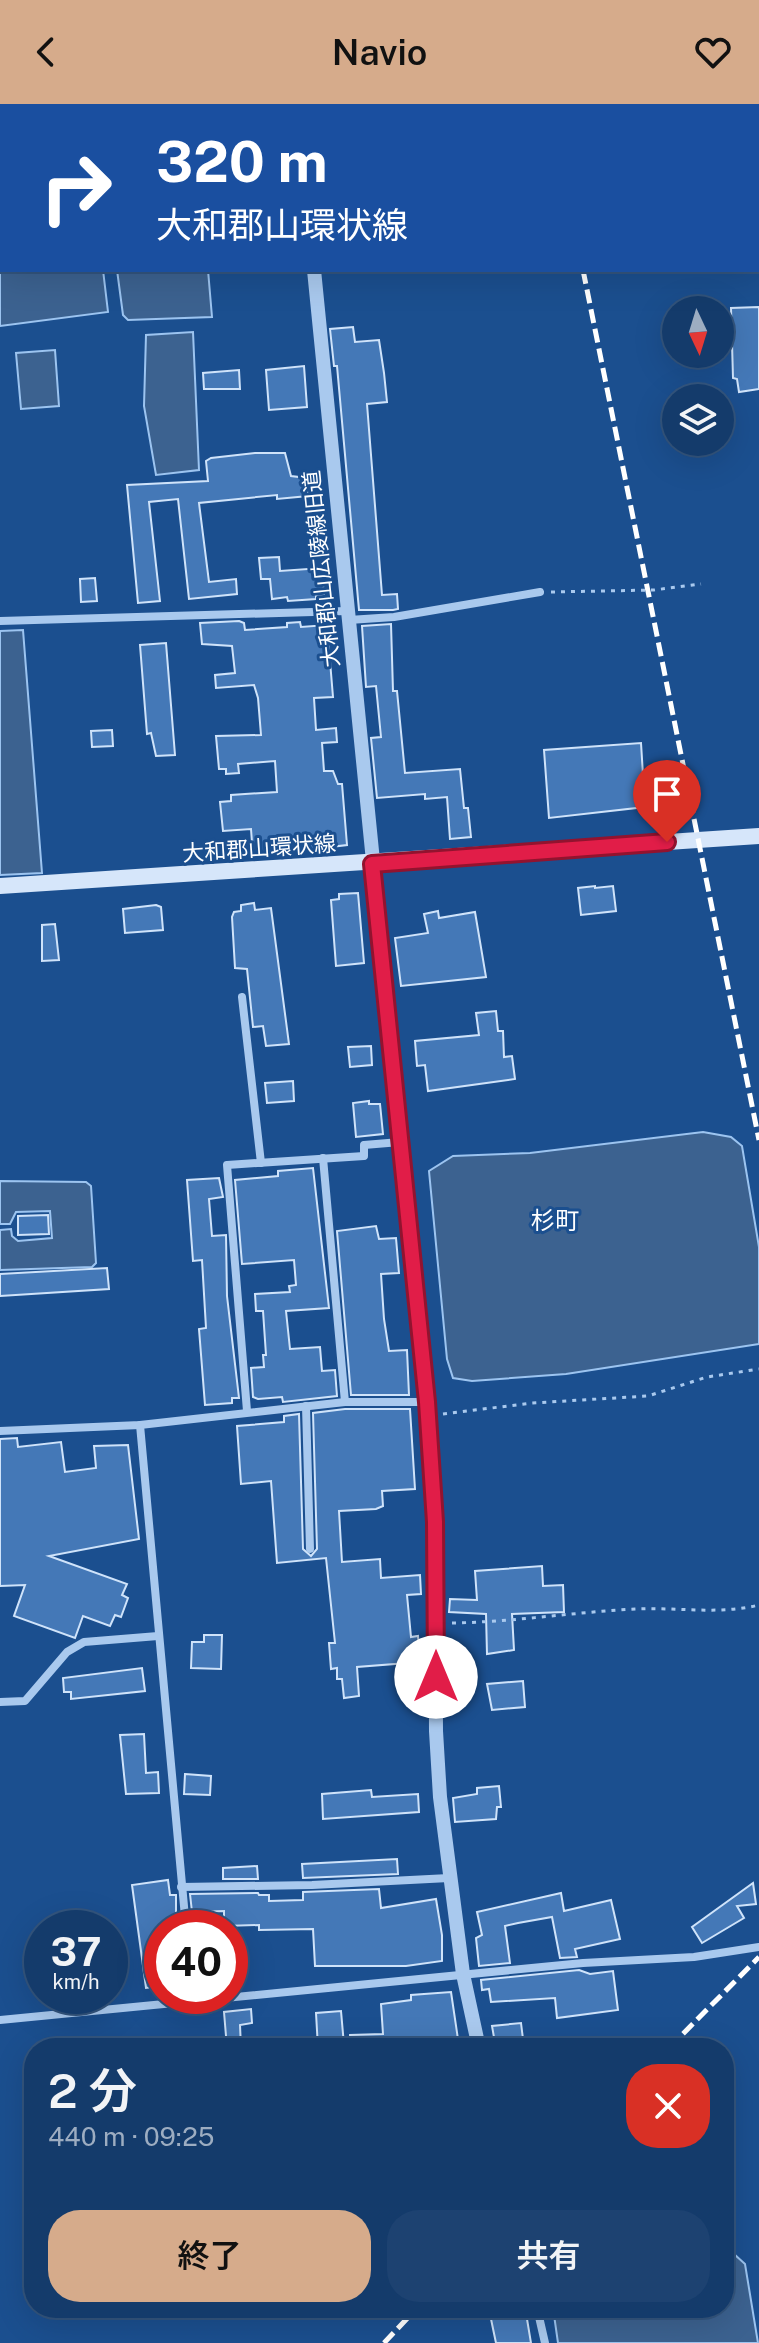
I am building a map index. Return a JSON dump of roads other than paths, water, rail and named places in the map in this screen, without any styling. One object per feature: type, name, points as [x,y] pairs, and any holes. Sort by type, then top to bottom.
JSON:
[{"type":"main road","name":"大和郡山環状線","points":[[0,886],[372,864],[759,836]]},
{"type":"street","name":"大和郡山広陵線旧道","points":[[314,272],[427,1409],[435,1522],[436,1731],[449,1878],[463,1974],[477,2038]]},
{"type":"street","points":[[0,621],[394,617],[540,592]]},
{"type":"street","points":[[242,997],[261,1163]]},
{"type":"street","points":[[247,1411],[227,1165],[364,1156],[364,1145],[400,1142]]},
{"type":"street","points":[[323,1158],[345,1402]]},
{"type":"street","points":[[0,1431],[140,1425],[345,1402],[427,1409]]},
{"type":"street","points":[[306,1406],[310,1549]]},
{"type":"street","points":[[140,1425],[184,1910]]},
{"type":"street","points":[[0,1702],[25,1701],[67,1652],[84,1642],[158,1636]]},
{"type":"street","points":[[181,1887],[449,1878]]},
{"type":"street","points":[[248,1993],[708,1956],[759,1947]]},
{"type":"street","points":[[0,2020],[144,2004]]},
{"type":"street","points":[[539,2318],[545,2343]]},
{"type":"water","points":[[0,272],[103,272],[108,312],[0,326]]},
{"type":"water","points":[[117,272],[208,272],[212,317],[128,320],[123,315]]},
{"type":"water","points":[[193,332],[199,470],[156,475],[144,406],[146,335]]},
{"type":"water","points":[[55,350],[59,406],[21,409],[16,353]]},
{"type":"water","points":[[23,630],[42,873],[0,875],[0,631]]},
{"type":"water","points":[[703,1132],[731,1137],[742,1146],[759,1247],[759,1344],[566,1374],[472,1381],[453,1378],[447,1359],[429,1171],[453,1156],[530,1153]]},
{"type":"water","points":[[0,1181],[86,1182],[91,1186],[96,1263],[92,1267],[0,1270],[0,1230],[11,1229],[12,1236],[18,1241],[52,1238],[50,1211],[16,1212],[10,1224],[0,1224]]},
{"type":"water","points":[[734,2254],[745,2264],[758,2343],[558,2343],[554,2318],[734,2318]]},
{"type":"railway","points":[[583,272],[759,1140]]},
{"type":"railway","points":[[679,2038],[759,1957]]},
{"type":"railway","points":[[384,2343],[408,2318]]},
{"type":"district","name":"杉町","points":[[555,1221]]}]
